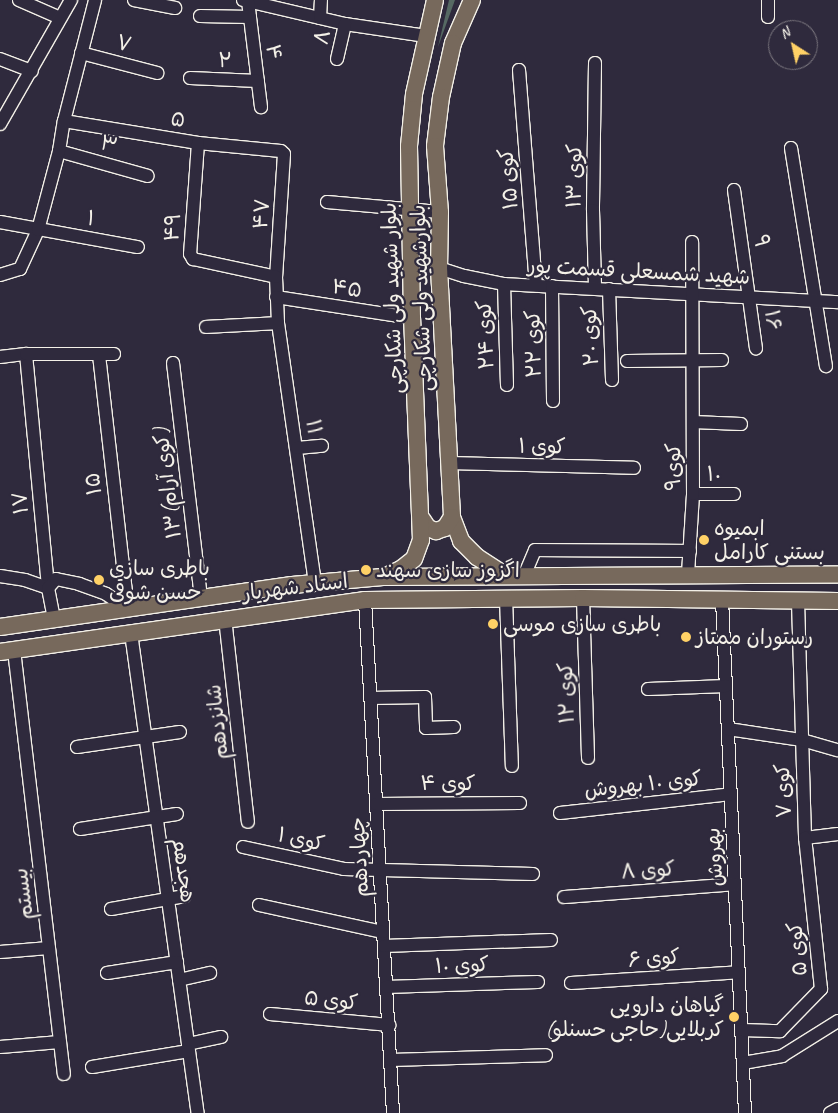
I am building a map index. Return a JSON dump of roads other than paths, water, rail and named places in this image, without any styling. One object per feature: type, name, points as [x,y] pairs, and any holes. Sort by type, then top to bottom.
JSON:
[{"type":"main road","name":"بلوار شهید ولی شکارچی","points":[[383,577],[401,569],[414,559],[421,540],[422,519],[412,318],[409,146],[414,94],[435,0]]},
{"type":"main road","name":"بلوارشهید ولی شکارچی","points":[[472,0],[453,43],[441,96],[435,146],[440,212],[439,268],[452,517],[461,541],[477,557],[506,576]]},
{"type":"main road","points":[[422,519],[428,528],[436,531],[445,528],[452,517]]},
{"type":"main road","name":"استاد شهریار","points":[[0,627],[315,582],[383,577],[688,574],[838,575]]},
{"type":"main road","points":[[583,598],[585,575]]},
{"type":"main road","name":"استاد شهریار","points":[[7,651],[225,618],[365,600],[722,598],[838,601]]},
{"type":"street","points":[[19,0],[60,18]]},
{"type":"street","points":[[0,124],[71,0]]},
{"type":"street","points":[[0,275],[20,268],[38,230],[95,0]]},
{"type":"street","points":[[134,0],[175,8]]},
{"type":"street","points":[[245,0],[267,3],[345,24],[426,36]]},
{"type":"street","name":"۴","points":[[245,0],[250,17],[261,107]]},
{"type":"street","points":[[320,18],[321,0]]},
{"type":"street","points":[[768,0],[768,17]]},
{"type":"street","points":[[200,16],[250,17]]},
{"type":"street","name":"۸","points":[[337,59],[345,24]]},
{"type":"street","name":"۷","points":[[81,53],[157,73]]},
{"type":"street","points":[[0,58],[32,71]]},
{"type":"street","name":"کوی ۱۳","points":[[595,63],[593,210],[595,288]]},
{"type":"street","name":"کوی ۱۵","points":[[519,70],[536,285]]},
{"type":"street","name":"۲","points":[[190,78],[258,81]]},
{"type":"street","name":"۵","points":[[64,122],[198,142],[281,151],[284,154]]},
{"type":"street","name":"۴۹","points":[[198,142],[190,254],[193,259],[276,277]]},
{"type":"street","points":[[791,148],[826,366]]},
{"type":"street","name":"۳","points":[[59,151],[148,176]]},
{"type":"street","name":"۴۷","points":[[276,277],[284,154]]},
{"type":"street","name":"۹","points":[[734,190],[749,298]]},
{"type":"street","points":[[327,202],[440,212]]},
{"type":"street","name":"۱","points":[[0,222],[138,247]]},
{"type":"street","name":"کوی۹","points":[[688,574],[693,494],[692,242]]},
{"type":"street","name":"شهید شمسعلی قسمت پور","points":[[439,268],[464,276],[504,284],[838,302]]},
{"type":"street","name":"۱۱","points":[[276,277],[278,323],[315,582]]},
{"type":"street","name":"کوی ۲۴","points":[[504,284],[507,385]]},
{"type":"street","name":"کوی ۲۲","points":[[552,286],[554,400]]},
{"type":"street","name":"کوی ۲۰","points":[[608,290],[612,380]]},
{"type":"street","name":"۴۵","points":[[276,298],[412,318]]},
{"type":"street","name":"۱۶","points":[[749,298],[756,348]]},
{"type":"street","points":[[206,327],[278,323]]},
{"type":"street","points":[[0,357],[26,354],[114,354]]},
{"type":"street","name":"۱۷","points":[[26,354],[48,588],[54,618]]},
{"type":"street","name":"۱۵","points":[[99,355],[128,609]]},
{"type":"street","points":[[627,362],[722,360]]},
{"type":"street","name":"۱۳(کوی آرام)","points":[[173,363],[201,599]]},
{"type":"street","points":[[693,422],[740,424]]},
{"type":"street","points":[[297,448],[322,446]]},
{"type":"street","name":"کوی ۱","points":[[449,463],[634,468]]},
{"type":"street","name":"۱۰","points":[[693,494],[734,494]]},
{"type":"street","points":[[524,576],[535,550],[690,551]]},
{"type":"street","points":[[0,576],[25,580],[48,588],[56,579],[80,584],[106,594],[128,609]]},
{"type":"street","points":[[506,598],[512,766]]},
{"type":"street","name":"کوی ۱۲","points":[[583,598],[588,758]]},
{"type":"street","name":"بهروش","points":[[722,598],[746,1113]]},
{"type":"street","name":"چهاردهم","points":[[365,600],[393,1113]]},
{"type":"street","name":"کوی ۷","points":[[798,601],[805,838],[838,834]]},
{"type":"street","name":"شانزدهم","points":[[225,618],[248,822]]},
{"type":"street","name":"هجدهم","points":[[131,632],[198,1113]]},
{"type":"street","name":"بیستم","points":[[7,651],[49,948],[64,1074]]},
{"type":"street","points":[[648,689],[726,686]]},
{"type":"street","points":[[370,698],[425,697],[426,728],[454,727]]},
{"type":"street","points":[[728,729],[802,740],[838,750]]},
{"type":"street","points":[[77,747],[180,732]]},
{"type":"street","name":"کوی ۱۰ بهروش","points":[[560,813],[731,794]]},
{"type":"street","name":"کوی ۴","points":[[376,804],[520,803]]},
{"type":"street","points":[[80,829],[177,814]]},
{"type":"street","name":"کوی ۵","points":[[742,1030],[780,1031],[821,989],[805,838]]},
{"type":"street","name":"کوی ۱","points":[[243,847],[344,869],[380,871]]},
{"type":"street","points":[[380,871],[533,874]]},
{"type":"street","name":"کوی ۸","points":[[564,897],[735,884]]},
{"type":"street","points":[[111,908],[185,896]]},
{"type":"street","points":[[259,905],[383,932]]},
{"type":"street","points":[[384,946],[551,940]]},
{"type":"street","points":[[0,952],[49,948]]},
{"type":"street","points":[[107,973],[177,962]]},
{"type":"street","name":"کوی ۶","points":[[571,983],[739,972]]},
{"type":"street","points":[[179,980],[210,973]]},
{"type":"street","name":"کوی ۱۰","points":[[386,987],[538,982]]},
{"type":"street","name":"کوی ۵","points":[[270,1014],[389,1026]]},
{"type":"street","points":[[743,1063],[782,1056],[838,1021]]},
{"type":"street","points":[[92,1067],[189,1047],[221,1037]]},
{"type":"street","points":[[0,1047],[60,1042]]},
{"type":"street","points":[[390,1060],[546,1055]]},
{"type":"street","points":[[830,1113],[838,1108]]},
{"type":"place","name":"ابمیوه بستنی کارامل","points":[[704,540]]},
{"type":"place","name":"اگزوز سازی سهند","points":[[366,570]]},
{"type":"place","name":"باطری سازی حسن شوقی","points":[[99,580]]},
{"type":"place","name":"باطری سازی موسی","points":[[493,624]]},
{"type":"place","name":"رستوران ممتاز","points":[[686,637]]},
{"type":"place","name":"گیاهان دارویی کربلایی(حاجی حسنلو)","points":[[734,1017]]}]
